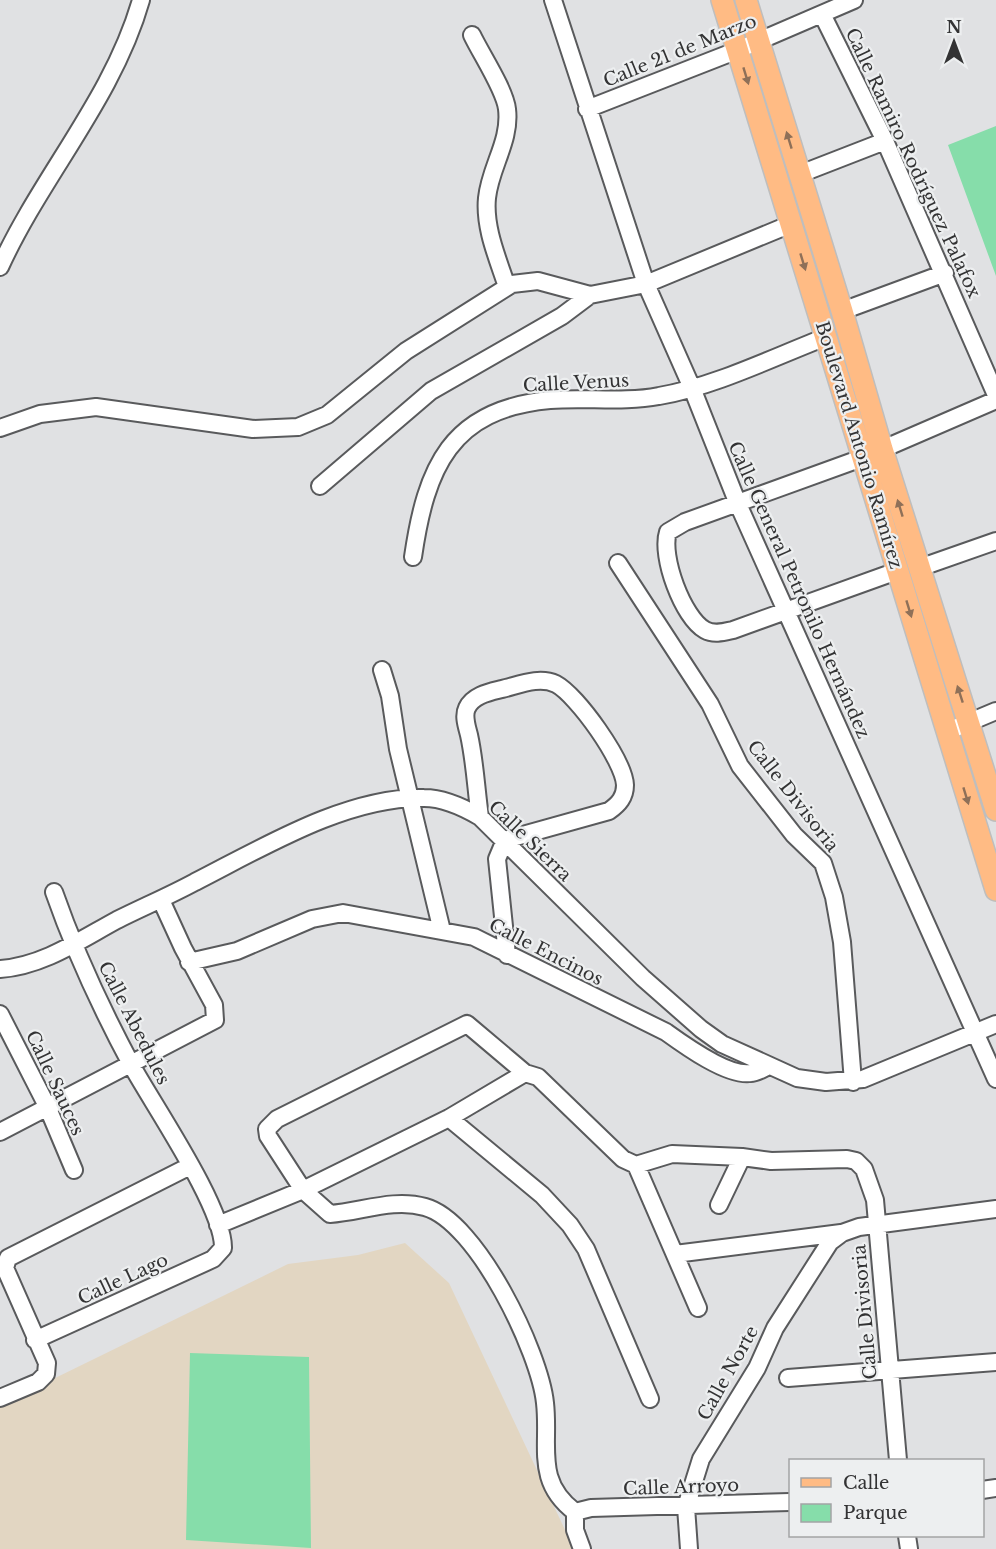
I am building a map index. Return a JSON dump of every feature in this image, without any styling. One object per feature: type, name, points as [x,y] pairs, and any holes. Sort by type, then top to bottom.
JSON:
[{"type":"main road","name":"Boulevard Antonio Ramírez","points":[[722,0],[996,890]]},
{"type":"main road","name":"Boulevard Antonio Ramírez","points":[[746,0],[882,449],[996,810]]},
{"type":"street","points":[[0,267],[22,225],[113,75],[141,0]]},
{"type":"street","name":"Calle General Petronilo Hernández","points":[[553,0],[646,284],[785,611],[996,1079]]},
{"type":"street","name":"Calle 21 de Marzo","points":[[587,109],[738,50],[854,0]]},
{"type":"street","name":"Calle Ramiro Rodríguez Palafox","points":[[822,14],[885,141],[945,273],[996,395]]},
{"type":"street","points":[[472,35],[502,92],[507,109],[502,151],[487,199],[491,233],[507,287]]},
{"type":"street","points":[[800,174],[885,141]]},
{"type":"street","points":[[320,486],[431,391],[562,316],[590,295],[646,284],[791,224]]},
{"type":"street","points":[[842,311],[945,273]]},
{"type":"street","points":[[0,428],[40,414],[96,407],[253,429],[298,426],[327,415],[406,351],[507,287],[520,282],[538,281],[590,295]]},
{"type":"street","name":"Calle Venus","points":[[413,557],[420,513],[428,486],[453,441],[472,423],[516,406],[549,400],[639,399],[692,388],[826,337]]},
{"type":"street","points":[[897,571],[719,633],[704,629],[690,613],[670,576],[665,551],[666,538],[670,530],[685,522],[862,458],[996,400]]},
{"type":"street","points":[[919,568],[996,541]]},
{"type":"street","name":"Calle Divisoria","points":[[618,563],[710,704],[740,766],[794,835],[823,863],[834,897],[842,942],[853,1082]]},
{"type":"street","points":[[382,670],[442,931]]},
{"type":"street","points":[[480,817],[474,757],[465,719],[466,709],[477,697],[537,680],[555,684],[570,694],[619,762],[625,784],[619,804],[609,811],[505,840],[497,859],[507,955]]},
{"type":"street","points":[[946,732],[969,721],[995,715]]},
{"type":"street","name":"Calle Sierra","points":[[0,969],[38,960],[72,946],[119,919],[331,817],[410,798],[443,801],[462,807],[480,817],[505,840],[526,865],[643,978],[701,1029],[722,1044],[797,1078],[853,1082],[878,1075],[996,1024]]},
{"type":"street","name":"Calle Abedules","points":[[54,892],[72,946],[132,1065],[190,1166],[223,1235],[223,1248]]},
{"type":"street","points":[[0,1132],[47,1106],[132,1065],[216,1018],[214,1005],[189,962],[161,900]]},
{"type":"street","name":"Calle Encinos","points":[[189,962],[237,951],[312,919],[343,913],[474,937],[666,1032],[692,1052],[731,1069],[750,1074],[769,1066]]},
{"type":"street","name":"Calle Sauces","points":[[0,1014],[47,1106],[74,1170]]},
{"type":"street","points":[[582,1549],[575,1530],[575,1512],[562,1502],[549,1478],[544,1434],[546,1404],[536,1363],[495,1277],[474,1246],[441,1214],[426,1207],[400,1203],[330,1214],[303,1190],[268,1136],[267,1129],[277,1119],[462,1024],[470,1026],[525,1073],[538,1077],[623,1159],[636,1166],[698,1308]]},
{"type":"street","points":[[218,1225],[303,1190],[449,1118],[525,1073]]},
{"type":"street","points":[[449,1118],[542,1195],[570,1225],[586,1249],[650,1399]]},
{"type":"street","points":[[636,1166],[672,1154],[742,1156],[719,1205]]},
{"type":"street","name":"Calle Divisoria","points":[[742,1156],[771,1161],[841,1158],[860,1164],[872,1188],[877,1225],[898,1459]]},
{"type":"street","points":[[0,1398],[38,1382],[46,1374],[47,1363],[35,1340],[5,1262],[8,1258],[190,1166]]},
{"type":"street","points":[[675,1254],[842,1233],[877,1225],[996,1209]]},
{"type":"street","name":"Calle Norte","points":[[689,1549],[686,1507],[701,1459],[757,1368],[775,1328],[823,1251],[842,1233]]},
{"type":"street","name":"Calle Lago","points":[[35,1340],[213,1259],[223,1248]]},
{"type":"street","points":[[788,1378],[996,1362]]},
{"type":"street","name":"Calle Arroyo","points":[[575,1512],[591,1508],[686,1507],[789,1502]]},
{"type":"shaded area","points":[[405,1243],[449,1283],[574,1549],[0,1549],[0,1405],[288,1264],[358,1255]]},
{"type":"green space","points":[[996,126],[996,276],[948,145]]},
{"type":"green space","points":[[190,1353],[309,1357],[311,1548],[186,1540]]}]
